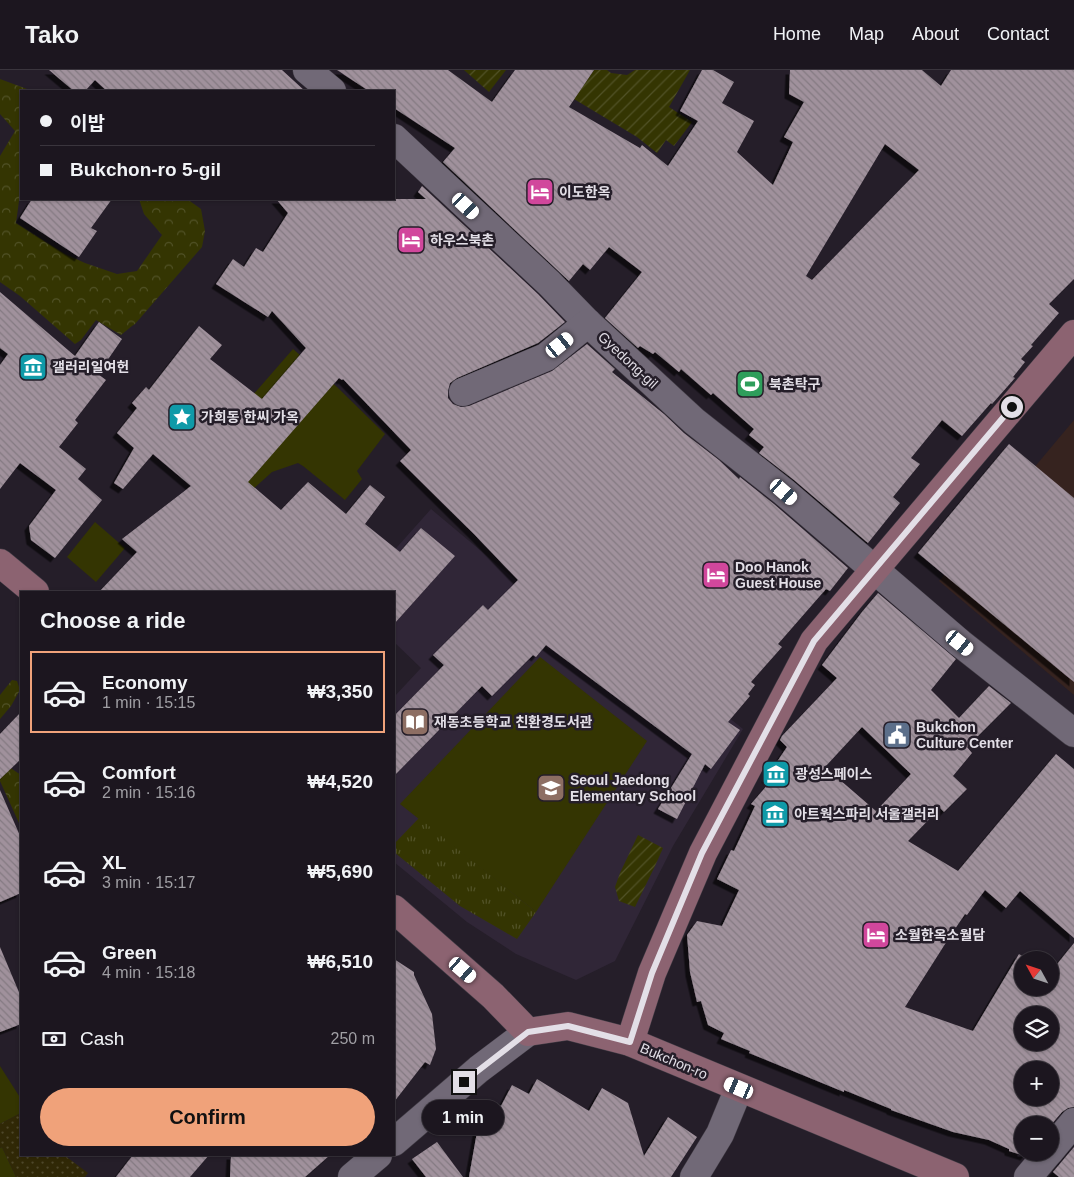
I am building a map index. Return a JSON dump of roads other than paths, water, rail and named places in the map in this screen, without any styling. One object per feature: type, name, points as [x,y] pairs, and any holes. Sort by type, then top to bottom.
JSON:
[{"type":"street","points":[[307,70],[331,90]]},
{"type":"street","name":"Gyedong-gil","points":[[395,139],[694,421],[784,492],[960,643],[1074,734]]},
{"type":"street","points":[[463,392],[546,357],[588,322]]},
{"type":"street","points":[[630,1042],[652,973],[702,853],[814,641],[1074,334]]},
{"type":"street","points":[[0,563],[34,591]]},
{"type":"street","points":[[395,911],[493,996],[528,1032],[479,1070],[395,1141]]},
{"type":"street","name":"Bukchon-ro","points":[[528,1032],[568,1026],[630,1042],[955,1177]]},
{"type":"street","points":[[694,1177],[720,1134],[739,1088]]},
{"type":"street","points":[[1059,1140],[1074,1122]]},
{"type":"street","points":[[352,1177],[377,1156]]},
{"type":"street","points":[[1028,1177],[1041,1161]]},
{"type":"place","name":"이도한옥","points":[[540,192]]},
{"type":"place","name":"하우스북촌","points":[[411,240]]},
{"type":"place","name":"갤러리일여헌","points":[[33,367]]},
{"type":"place","name":"북촌탁구","points":[[750,384]]},
{"type":"place","name":"가회동 한씨 가옥","points":[[182,417]]},
{"type":"place","name":"Doo Hanok Guest House","points":[[716,575]]},
{"type":"place","name":"재동초등학교 친환경도서관","points":[[415,722]]},
{"type":"place","name":"Bukchon Culture Center","points":[[897,735]]},
{"type":"place","name":"광성스페이스","points":[[776,774]]},
{"type":"place","name":"Seoul Jaedong Elementary School","points":[[551,788]]},
{"type":"place","name":"아트웍스파리 서울갤러리","points":[[775,814]]},
{"type":"place","name":"소월한옥소월담","points":[[876,935]]}]
